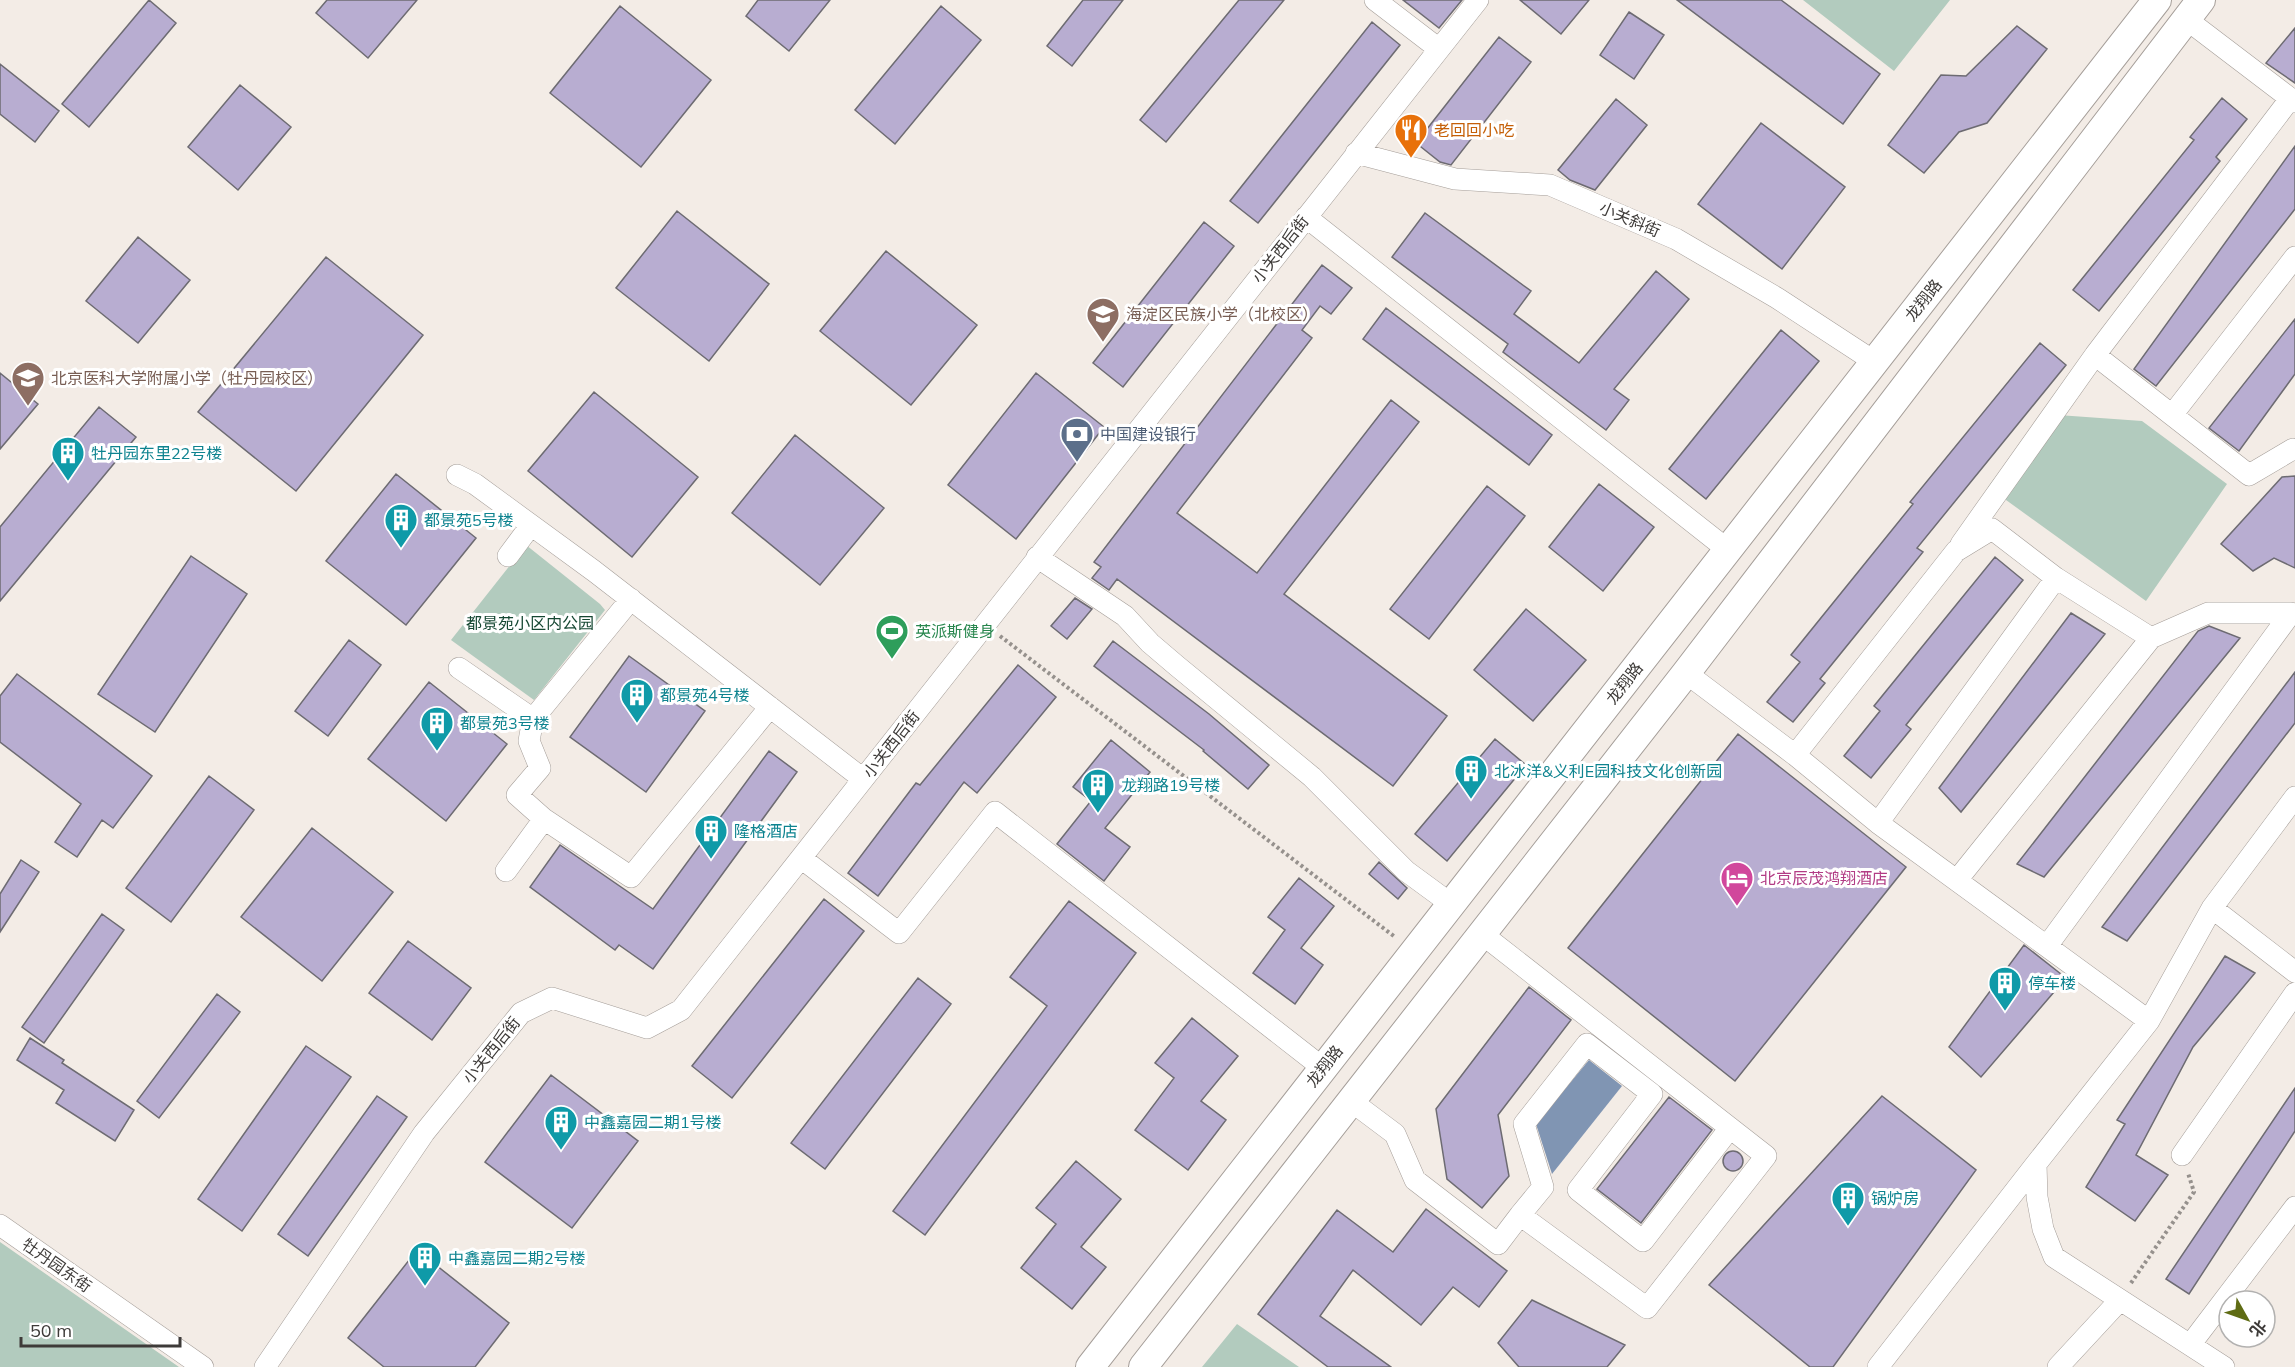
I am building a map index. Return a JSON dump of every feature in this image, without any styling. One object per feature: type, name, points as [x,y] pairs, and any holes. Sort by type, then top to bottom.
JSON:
[{"type":"street","points":[[1375,0],[1439,49]]},
{"type":"street","name":"小关西后街","points":[[265,1367],[423,1133],[521,1013],[552,999],[647,1028],[681,1010],[1478,0]]},
{"type":"street","name":"龙翔路","points":[[1090,1367],[2157,0]]},
{"type":"street","points":[[1143,1367],[1686,673],[2194,10],[2293,100],[2095,355],[1956,551],[1795,755]]},
{"type":"street","name":"小关斜街","points":[[1356,153],[1455,179],[1550,184],[1676,239],[1777,298],[1875,362]]},
{"type":"street","points":[[1306,217],[1728,550]]},
{"type":"street","points":[[2172,415],[2295,257]]},
{"type":"street","points":[[2095,355],[2249,475],[2294,449]]},
{"type":"street","points":[[457,475],[475,484],[631,599],[863,779]]},
{"type":"street","points":[[508,556],[531,525]]},
{"type":"street","points":[[1956,551],[1992,529],[2056,578],[2151,638]]},
{"type":"street","points":[[1037,557],[1125,616],[1150,643],[1312,777],[1406,871],[1451,904]]},
{"type":"street","points":[[1878,823],[2056,578]]},
{"type":"street","points":[[631,599],[533,719],[529,741],[540,768],[517,795],[544,819],[631,877],[770,707]]},
{"type":"street","points":[[1957,880],[2151,638],[2208,613],[2293,614]]},
{"type":"street","points":[[2047,946],[2293,614]]},
{"type":"street","points":[[459,668],[533,719]]},
{"type":"street","points":[[1686,673],[1795,755],[1878,823],[2149,1021]]},
{"type":"street","points":[[1878,1367],[2149,1021],[2212,908],[2295,797]]},
{"type":"street","points":[[801,858],[899,933],[995,812],[1323,1068]]},
{"type":"street","points":[[506,871],[544,819]]},
{"type":"street","points":[[2212,908],[2295,972]]},
{"type":"street","points":[[1482,934],[1586,1025],[1766,1156],[1647,1308],[1530,1211]]},
{"type":"street","points":[[2182,1155],[2295,993]]},
{"type":"street","points":[[1352,1101],[1395,1134],[1415,1180],[1498,1244],[1530,1211],[1543,1187],[1524,1124],[1587,1044],[1652,1094],[1578,1190],[1643,1240],[1730,1128]]},
{"type":"street","points":[[2036,1164],[2043,1229],[2054,1257],[2224,1367]]},
{"type":"street","points":[[2190,1346],[2295,1207]]},
{"type":"street","name":"牡丹园东街","points":[[0,1225],[203,1367]]},
{"type":"street","points":[[2058,1367],[2120,1300]]},
{"type":"path","points":[[985,624],[1415,952]]},
{"type":"path","points":[[2120,1300],[2193,1192],[2182,1155]]},
{"type":"green space","points":[[1803,0],[1950,0],[1894,71]]},
{"type":"green space","points":[[2044,414],[2142,421],[2227,484],[2146,601],[1988,487]]},
{"type":"green space","name":"都景苑小区内公园","points":[[526,545],[605,610],[534,700],[451,640]]},
{"type":"green space","points":[[0,1242],[179,1367],[0,1367]]},
{"type":"green space","points":[[1237,1324],[1299,1367],[1202,1367]]},
{"type":"water","points":[[1589,1060],[1622,1086],[1552,1174],[1536,1124]]},
{"type":"building","points":[[149,0],[176,23],[89,127],[62,104]]},
{"type":"building","points":[[327,0],[417,0],[368,58],[316,13]]},
{"type":"building","points":[[758,0],[830,0],[789,51],[746,16]]},
{"type":"building","points":[[1083,0],[1123,0],[1072,66],[1047,46]]},
{"type":"building","points":[[1239,0],[1284,0],[1166,142],[1140,120]]},
{"type":"building","points":[[1403,0],[1462,0],[1439,28]]},
{"type":"building","points":[[1520,0],[1589,0],[1561,34]]},
{"type":"building","points":[[1677,0],[1781,0],[1880,74],[1843,124]]},
{"type":"building","points":[[620,6],[711,80],[641,167],[550,93]]},
{"type":"building","points":[[941,6],[981,40],[895,144],[855,110]]},
{"type":"building","points":[[1629,12],[1664,35],[1634,79],[1600,55]]},
{"type":"building","points":[[1372,22],[1400,45],[1258,223],[1230,201]]},
{"type":"building","points":[[2017,26],[2047,49],[1987,123],[1959,132],[1924,173],[1888,145],[1941,75],[1966,76]]},
{"type":"building","points":[[2295,28],[2295,83],[2266,63]]},
{"type":"building","points":[[1499,37],[1531,62],[1451,165],[1440,162],[1416,143]]},
{"type":"building","points":[[0,64],[59,111],[35,142],[0,114]]},
{"type":"building","points":[[240,85],[291,127],[238,190],[188,147]]},
{"type":"building","points":[[2222,98],[2247,119],[2216,157],[2220,161],[2099,311],[2073,290],[2194,140],[2190,137]]},
{"type":"building","points":[[1616,99],[1647,125],[1595,190],[1570,180],[1558,170]]},
{"type":"building","points":[[1761,123],[1845,187],[1782,269],[1698,204]]},
{"type":"building","points":[[2295,146],[2295,209],[2156,386],[2134,369]]},
{"type":"building","points":[[677,211],[769,284],[709,361],[616,288]]},
{"type":"building","points":[[1425,213],[1531,291],[1514,314],[1579,363],[1656,271],[1689,299],[1614,389],[1629,400],[1606,430],[1503,352],[1508,344],[1392,257]]},
{"type":"building","points":[[1204,222],[1234,246],[1123,387],[1093,363]]},
{"type":"building","points":[[138,237],[190,280],[138,343],[86,301]]},
{"type":"building","points":[[886,251],[977,325],[911,405],[820,331]]},
{"type":"building","points":[[326,257],[423,335],[296,491],[198,412]]},
{"type":"building","points":[[1322,265],[1352,288],[1331,314],[1320,306],[1302,330],[1312,338],[1177,513],[1257,573],[1391,400],[1419,422],[1284,594],[1447,716],[1393,786],[1117,579],[1109,590],[1092,578],[1101,567],[1094,562]]},
{"type":"building","points":[[1386,308],[1552,435],[1529,465],[1363,339]]},
{"type":"building","points":[[2295,319],[2295,374],[2239,451],[2209,428]]},
{"type":"building","points":[[1781,330],[1819,361],[1706,499],[1669,469]]},
{"type":"building","points":[[2040,343],[2066,365],[1917,548],[1923,552],[1820,679],[1825,683],[1793,722],[1767,702],[1800,662],[1791,655],[1913,504],[1910,502]]},
{"type":"building","points":[[0,373],[38,404],[0,449]]},
{"type":"building","points":[[1036,373],[1104,427],[1016,539],[948,485]]},
{"type":"building","points":[[594,392],[698,477],[632,557],[528,471]]},
{"type":"building","name":"牡丹园东里22号楼","points":[[99,407],[136,437],[0,601],[0,527]]},
{"type":"building","points":[[795,435],[884,508],[820,585],[732,513]]},
{"type":"building","name":"都景苑5号楼","points":[[396,474],[476,538],[406,625],[326,561]]},
{"type":"building","points":[[2295,476],[2295,568],[2274,558],[2253,571],[2221,544],[2282,477]]},
{"type":"building","points":[[1599,484],[1654,527],[1603,591],[1549,547]]},
{"type":"building","points":[[1487,486],[1525,516],[1429,639],[1390,609]]},
{"type":"building","points":[[191,556],[247,594],[155,732],[98,694]]},
{"type":"building","points":[[1995,557],[2023,580],[1906,725],[1911,729],[1871,778],[1844,756],[1880,711],[1874,706]]},
{"type":"building","points":[[1075,598],[1092,609],[1067,639],[1051,626]]},
{"type":"building","points":[[1526,609],[1586,660],[1533,721],[1474,670]]},
{"type":"building","points":[[2071,613],[2105,634],[1961,812],[1939,788]]},
{"type":"building","points":[[2209,626],[2240,638],[2044,877],[2017,864],[2198,631]]},
{"type":"building","points":[[349,640],[381,665],[328,736],[295,711]]},
{"type":"building","points":[[1113,641],[1209,714],[1269,765],[1248,789],[1204,750],[1094,666]]},
{"type":"building","name":"都景苑4号楼","points":[[629,656],[705,711],[646,792],[570,737]]},
{"type":"building","points":[[1018,665],[1056,697],[977,793],[964,782],[878,896],[848,873],[916,783],[920,785]]},
{"type":"building","points":[[2295,672],[2295,723],[2127,941],[2102,927]]},
{"type":"building","points":[[17,674],[152,776],[113,828],[102,820],[77,857],[55,842],[81,804],[0,742],[0,696]]},
{"type":"building","name":"都景苑3号楼","points":[[429,682],[507,744],[446,821],[368,759]]},
{"type":"building","name":"北京辰茂鸿翔酒店","points":[[1738,734],[1906,867],[1735,1081],[1568,948]]},
{"type":"building","name":"北冰洋&义利E园科技文化创新园","points":[[1495,739],[1526,765],[1447,861],[1415,834]]},
{"type":"building","name":"龙翔路19号楼","points":[[1111,740],[1150,772],[1105,828],[1130,847],[1104,881],[1057,844],[1091,801],[1073,787]]},
{"type":"building","points":[[769,751],[797,772],[653,969],[619,945],[615,950],[530,887],[560,845],[653,909]]},
{"type":"building","points":[[209,776],[254,810],[171,922],[126,888]]},
{"type":"building","points":[[312,828],[393,892],[322,981],[241,917]]},
{"type":"building","points":[[21,860],[39,872],[0,932],[0,894]]},
{"type":"building","points":[[1379,862],[1407,888],[1398,899],[1369,874]]},
{"type":"building","points":[[1299,878],[1334,906],[1301,948],[1323,965],[1295,1004],[1253,973],[1285,930],[1268,917]]},
{"type":"building","points":[[824,899],[864,931],[732,1098],[692,1066]]},
{"type":"building","points":[[1069,901],[1136,953],[925,1235],[893,1211],[1047,1006],[1010,977]]},
{"type":"building","points":[[102,914],[124,930],[44,1043],[22,1027]]},
{"type":"building","points":[[408,941],[471,988],[432,1040],[369,993]]},
{"type":"building","name":"停车楼","points":[[2024,945],[2066,978],[1981,1077],[1949,1047]]},
{"type":"building","points":[[2225,956],[2255,973],[2193,1047],[2136,1155],[2168,1175],[2135,1221],[2086,1187],[2125,1124],[2117,1120]]},
{"type":"building","points":[[918,978],[951,1004],[825,1169],[791,1143]]},
{"type":"building","points":[[1529,987],[1571,1020],[1498,1115],[1509,1176],[1482,1208],[1447,1179],[1436,1109]]},
{"type":"building","points":[[217,994],[240,1012],[159,1118],[137,1101]]},
{"type":"building","points":[[1192,1018],[1238,1056],[1201,1101],[1226,1120],[1188,1170],[1135,1130],[1174,1078],[1155,1063]]},
{"type":"building","points":[[30,1038],[64,1060],[62,1063],[134,1110],[115,1141],[56,1103],[64,1090],[17,1060]]},
{"type":"building","points":[[306,1046],[351,1077],[242,1231],[198,1199]]},
{"type":"building","name":"中鑫嘉园二期1号楼","points":[[551,1075],[638,1141],[572,1228],[485,1162]]},
{"type":"building","points":[[2295,1088],[2295,1131],[2189,1294],[2166,1279]]},
{"type":"building","points":[[377,1096],[407,1117],[308,1256],[278,1234]]},
{"type":"building","name":"锅炉房","points":[[1882,1096],[1976,1170],[1833,1367],[1810,1367],[1709,1285]]},
{"type":"building","points":[[1669,1097],[1712,1130],[1641,1223],[1597,1189]]},
{"type":"building","points":[[1733,1151],[1740,1154],[1743,1161],[1740,1168],[1733,1171],[1726,1168],[1723,1161],[1726,1154]]},
{"type":"building","points":[[1076,1161],[1121,1199],[1081,1247],[1106,1267],[1072,1309],[1021,1268],[1056,1224],[1036,1208]]},
{"type":"building","points":[[1426,1209],[1507,1271],[1479,1307],[1453,1287],[1421,1325],[1353,1270],[1320,1316],[1391,1367],[1328,1367],[1258,1314],[1337,1210],[1393,1252]]},
{"type":"building","name":"中鑫嘉园二期2号楼","points":[[417,1250],[509,1323],[475,1367],[384,1367],[348,1338]]},
{"type":"building","points":[[1532,1300],[1625,1345],[1607,1367],[1519,1367],[1498,1343]]},
{"type":"place","name":"老回回小吃","points":[[1411,159]]},
{"type":"place","name":"海淀区民族小学（北校区）","points":[[1103,343]]},
{"type":"place","name":"北京医科大学附属小学（牡丹园校区）","points":[[28,407]]},
{"type":"place","name":"中国建设银行","points":[[1077,463]]},
{"type":"place","name":"牡丹园东里22号楼","points":[[68,482]]},
{"type":"place","name":"都景苑5号楼","points":[[401,549]]},
{"type":"place","name":"英派斯健身","points":[[892,660]]},
{"type":"place","name":"都景苑4号楼","points":[[637,724]]},
{"type":"place","name":"都景苑3号楼","points":[[437,752]]},
{"type":"place","name":"北冰洋&义利E园科技文化创新园","points":[[1471,800]]},
{"type":"place","name":"龙翔路19号楼","points":[[1098,814]]},
{"type":"place","name":"隆格酒店","points":[[711,860]]},
{"type":"place","name":"北京辰茂鸿翔酒店","points":[[1737,907]]},
{"type":"place","name":"停车楼","points":[[2005,1012]]},
{"type":"place","name":"中鑫嘉园二期1号楼","points":[[561,1151]]},
{"type":"place","name":"锅炉房","points":[[1848,1227]]},
{"type":"place","name":"中鑫嘉园二期2号楼","points":[[425,1287]]}]
